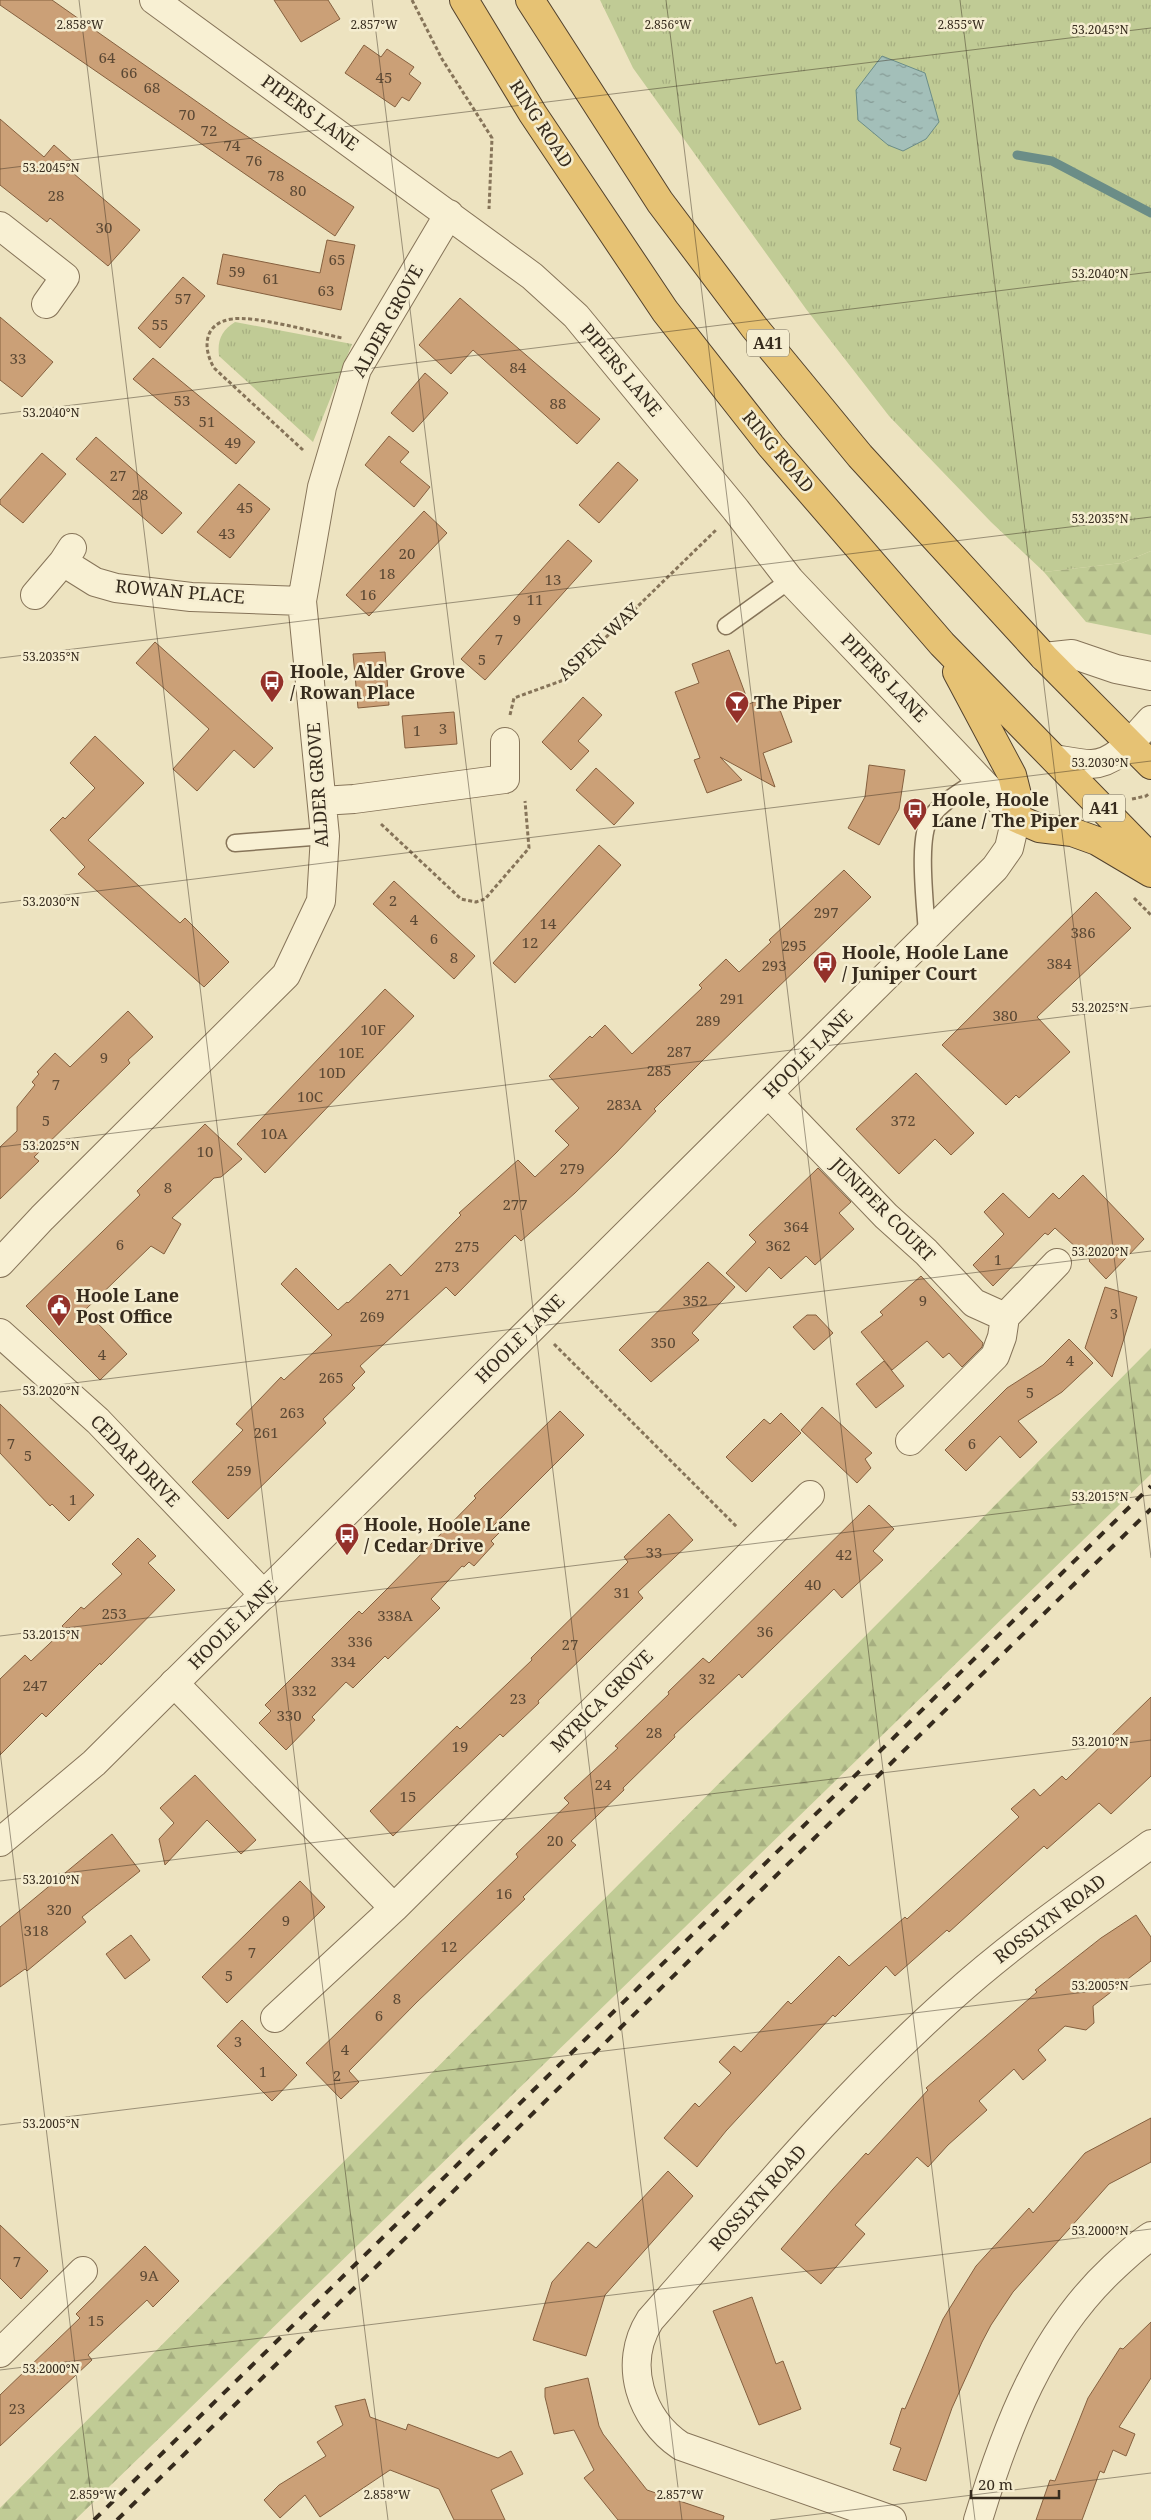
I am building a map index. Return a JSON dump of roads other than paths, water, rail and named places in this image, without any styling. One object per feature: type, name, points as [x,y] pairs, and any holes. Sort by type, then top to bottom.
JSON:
[{"type":"highway","name":"RING ROAD","points":[[464,0],[534,114],[665,310],[771,446],[942,644],[1151,858]]},
{"type":"highway","name":"A41","points":[[530,0],[660,202],[754,327],[860,456],[1044,657],[1151,765]]},
{"type":"highway","points":[[942,644],[1012,775],[1017,796],[1016,818],[1039,828],[1072,832],[1097,842],[1151,873]]},
{"type":"street","name":"PIPERS LANE","points":[[163,2],[488,242],[532,276],[576,316],[736,510],[790,580],[1016,818]]},
{"type":"street","name":"ALDER GROVE","points":[[0,1263],[42,1218],[286,975],[321,901],[325,836],[302,601],[326,471],[358,369],[449,214]]},
{"type":"street","points":[[0,226],[65,277],[46,304]]},
{"type":"street","name":"ROWAN PLACE","points":[[35,595],[67,555],[95,582],[116,588],[191,597],[302,601]]},
{"type":"street","points":[[1044,657],[1072,654],[1116,670],[1151,676]]},
{"type":"street","points":[[1055,759],[1092,764],[1108,759],[1130,744],[1151,720]]},
{"type":"street","points":[[322,801],[354,799],[505,779],[505,742]]},
{"type":"street","name":"HOOLE LANE","points":[[0,1842],[94,1763],[534,1324],[996,868],[1009,848],[1016,818]]},
{"type":"street","name":"JUNIPER COURT","points":[[768,1094],[886,1216],[926,1252],[974,1303],[1004,1317]]},
{"type":"street","points":[[910,1441],[995,1356],[1002,1337],[1004,1317],[1056,1263]]},
{"type":"street","name":"CEDAR DRIVE","points":[[0,1333],[98,1421],[264,1595]]},
{"type":"street","name":"MYRICA GROVE","points":[[275,2018],[394,1908],[810,1495]]},
{"type":"street","points":[[174,1684],[394,1908]]},
{"type":"street","name":"ROSSLYN ROAD","points":[[892,2520],[681,2446],[666,2436],[647,2411],[639,2387],[638,2368],[641,2338],[657,2313],[869,2075],[950,1998],[989,1965],[1036,1927],[1151,1844]]},
{"type":"street","points":[[978,2520],[1021,2399],[1045,2354],[1090,2290],[1126,2255],[1151,2236]]},
{"type":"street","points":[[1,2351],[83,2271]]},
{"type":"lane","points":[[726,626],[790,580]]},
{"type":"lane","points":[[927,935],[923,838],[929,819],[944,802],[979,779]]},
{"type":"lane","points":[[235,843],[325,836]]},
{"type":"water","points":[[882,56],[925,73],[939,122],[926,139],[903,151],[888,145],[858,120],[856,90]]},
{"type":"waterway","points":[[1017,155],[1052,161],[1151,213]]},
{"type":"railway","points":[[94,2520],[1151,1486]]},
{"type":"railway","points":[[117,2520],[1151,1509]]},
{"type":"place","name":"Hoole, Alder Grove / Rowan Place","points":[[272,703]]},
{"type":"place","name":"The Piper","points":[[737,724]]},
{"type":"place","name":"Hoole, Hoole Lane / The Piper","points":[[915,831]]},
{"type":"place","name":"Hoole, Hoole Lane / Juniper Court","points":[[825,984]]},
{"type":"place","name":"Hoole Lane Post Office","points":[[59,1327]]},
{"type":"place","name":"Hoole, Hoole Lane / Cedar Drive","points":[[347,1556]]}]
